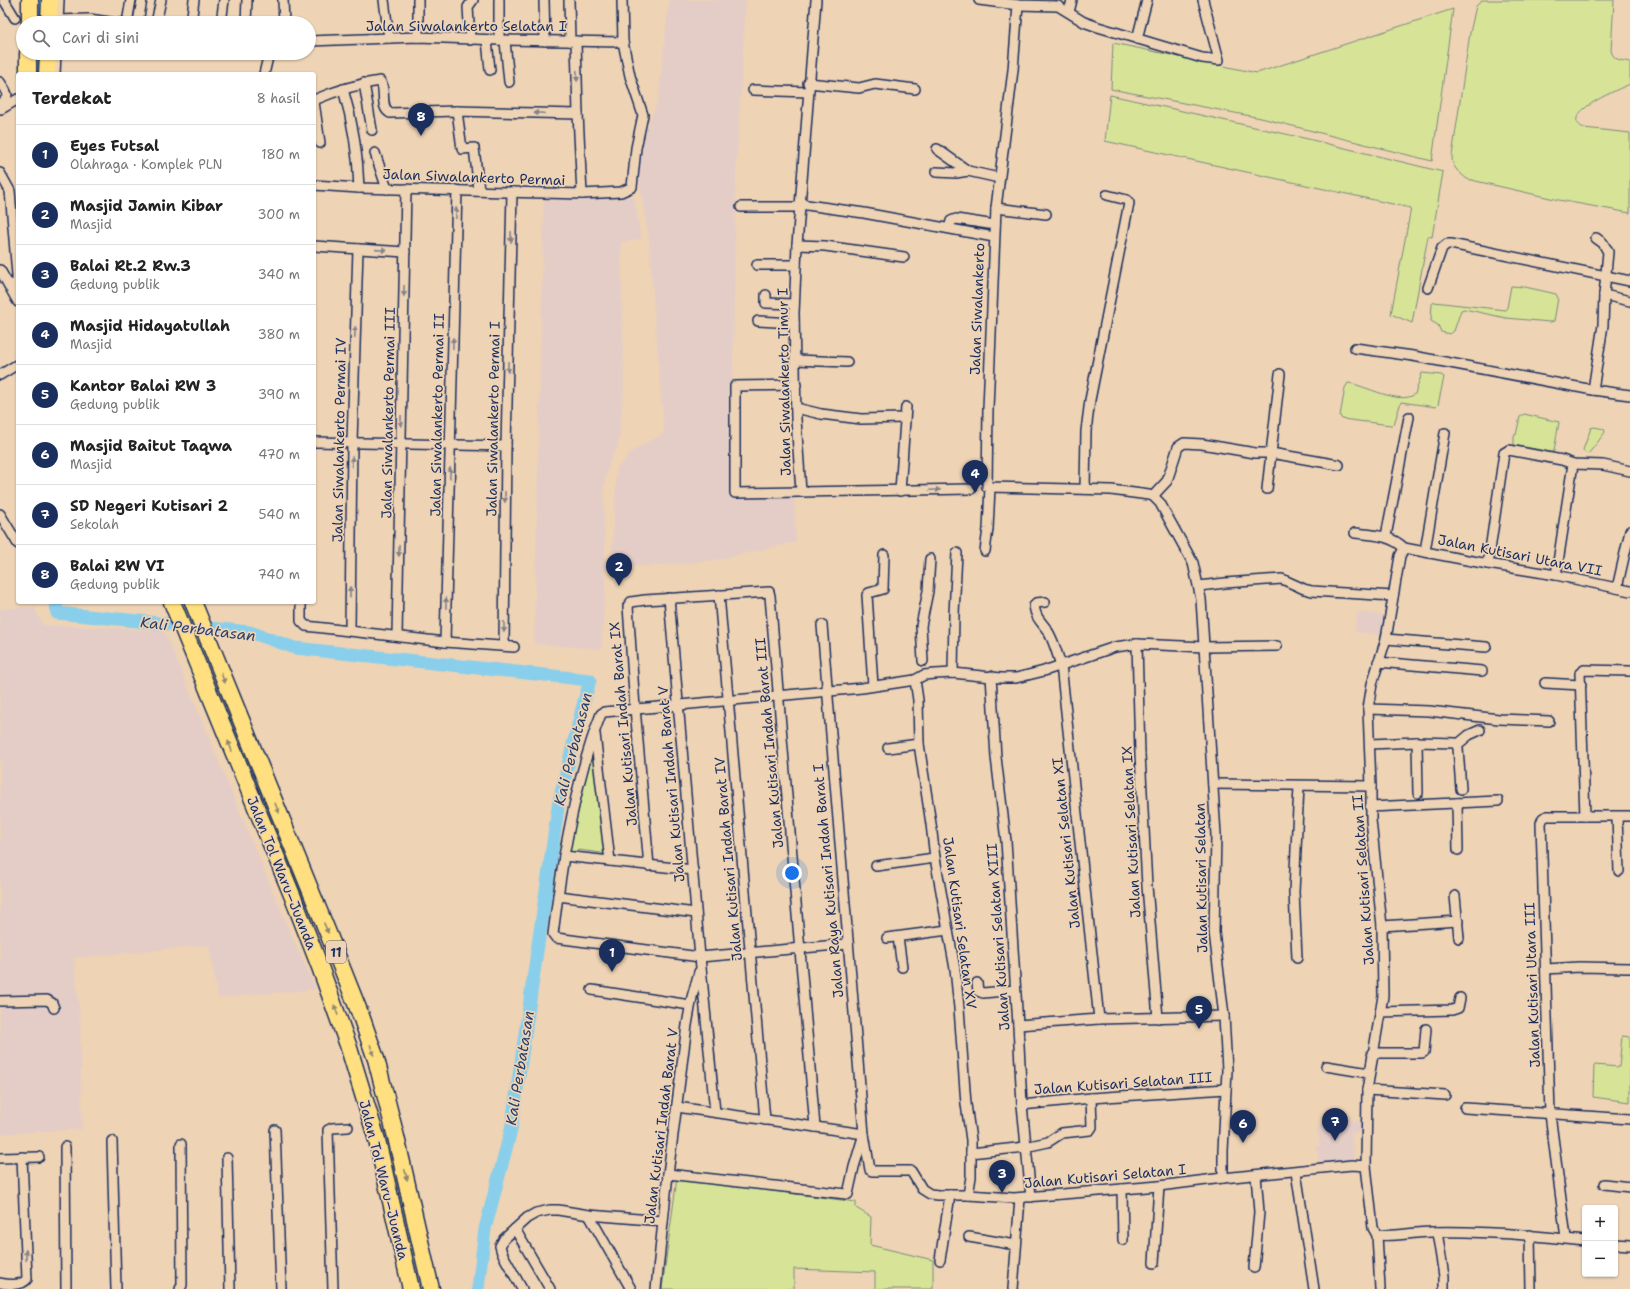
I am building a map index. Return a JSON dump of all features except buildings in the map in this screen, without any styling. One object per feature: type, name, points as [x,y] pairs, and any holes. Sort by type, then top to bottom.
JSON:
[{"type":"highway","points":[[24,16],[30,0]]},
{"type":"highway","points":[[50,0],[54,16]]},
{"type":"highway","points":[[28,60],[28,72]]},
{"type":"highway","points":[[47,72],[48,60]]},
{"type":"highway","name":"Jalan Tol Waru–Juanda","points":[[173,604],[320,967],[348,1044],[377,1140],[411,1289]]},
{"type":"highway","name":"Jalan Tol Waru–Juanda","points":[[194,604],[361,1016],[376,1060],[396,1137],[431,1289]]},
{"type":"street","points":[[4,0],[18,16]]},
{"type":"street","points":[[56,16],[59,0]]},
{"type":"street","points":[[128,16],[131,0]]},
{"type":"street","points":[[139,16],[142,0]]},
{"type":"street","points":[[158,16],[161,0]]},
{"type":"street","points":[[192,16],[194,0]]},
{"type":"street","points":[[222,16],[224,0]]},
{"type":"street","points":[[246,16],[247,0]]},
{"type":"street","points":[[284,0],[284,16]]},
{"type":"street","points":[[384,0],[389,38]]},
{"type":"street","points":[[418,0],[418,37]]},
{"type":"street","points":[[470,40],[468,7],[473,0]]},
{"type":"street","points":[[499,0],[502,41],[509,82]]},
{"type":"street","points":[[544,0],[545,41]]},
{"type":"street","points":[[569,0],[578,114],[582,194]]},
{"type":"street","points":[[622,0],[623,42]]},
{"type":"street","name":"Jalan Siwalankerto Timur I","points":[[816,0],[808,87],[794,304],[796,408],[801,492],[900,491],[973,489],[988,487]]},
{"type":"street","points":[[979,0],[1018,4],[1028,2],[1058,6],[1084,22],[1202,58],[1219,60],[1203,0]]},
{"type":"street","points":[[1069,12],[1072,0]]},
{"type":"street","points":[[1136,39],[1147,0]]},
{"type":"street","name":"Jalan Siwalankerto","points":[[985,551],[988,529],[987,423],[994,237],[999,178],[1013,70],[1018,4]]},
{"type":"street","points":[[107,12],[108,16]]},
{"type":"street","name":"Jalan Siwalankerto Selatan I","points":[[316,41],[418,37],[502,41],[623,42]]},
{"type":"street","points":[[487,40],[490,70]]},
{"type":"street","name":"Jalan Siwalankerto Permai","points":[[316,185],[387,189],[479,190],[582,194],[621,192],[632,187],[636,148],[643,115],[633,86],[623,42]]},
{"type":"street","points":[[55,72],[56,60]]},
{"type":"street","points":[[264,72],[267,60]]},
{"type":"street","points":[[0,82],[7,92],[8,97],[6,101],[0,104]]},
{"type":"street","points":[[316,100],[343,89],[364,83],[382,82],[385,108],[390,112],[457,111],[578,114]]},
{"type":"street","points":[[364,83],[372,130]]},
{"type":"street","points":[[753,90],[808,87],[859,88],[875,84],[915,90]]},
{"type":"street","points":[[343,89],[352,122],[358,161],[359,188]]},
{"type":"street","points":[[0,110],[16,100]]},
{"type":"street","points":[[457,111],[462,150],[474,148],[479,190]]},
{"type":"street","points":[[316,115],[320,142]]},
{"type":"street","points":[[937,148],[968,171]]},
{"type":"street","points":[[375,153],[387,189]]},
{"type":"street","points":[[936,172],[956,173],[968,171],[999,178]]},
{"type":"street","points":[[0,173],[10,191],[16,254]]},
{"type":"street","name":"Jalan Siwalankerto Permai III","points":[[397,636],[406,189]]},
{"type":"street","name":"Jalan Siwalankerto Permai II","points":[[445,642],[457,190]]},
{"type":"street","name":"Jalan Siwalankerto Permai I","points":[[504,646],[506,446],[512,192]]},
{"type":"street","points":[[1085,489],[1086,431],[1090,400],[1129,203],[1127,200],[1107,195]]},
{"type":"street","points":[[740,207],[800,206],[864,213],[994,237]]},
{"type":"street","points":[[996,208],[1046,214]]},
{"type":"street","points":[[949,228],[951,221],[956,219],[995,225]]},
{"type":"street","points":[[1592,390],[1603,325],[1608,252],[1603,243],[1596,238]]},
{"type":"street","points":[[1428,288],[1442,248],[1447,244],[1630,281]]},
{"type":"street","points":[[797,245],[825,246],[904,257]]},
{"type":"street","points":[[316,246],[405,252]]},
{"type":"street","name":"Jalan Siwalankerto Permai IV","points":[[350,631],[352,442],[358,249]]},
{"type":"street","points":[[757,265],[796,265]]},
{"type":"street","points":[[0,270],[16,298]]},
{"type":"street","points":[[8,283],[12,285],[16,283]]},
{"type":"street","points":[[766,295],[766,303],[794,304]]},
{"type":"street","points":[[1604,295],[1630,301]]},
{"type":"street","points":[[758,321],[794,323]]},
{"type":"street","points":[[1355,348],[1413,356],[1537,378],[1592,390],[1630,395]]},
{"type":"street","points":[[795,360],[847,362]]},
{"type":"street","points":[[0,375],[16,365]]},
{"type":"street","points":[[1267,489],[1280,374]]},
{"type":"street","points":[[796,385],[735,386],[734,492],[801,492]]},
{"type":"street","points":[[900,491],[904,418],[906,407]]},
{"type":"street","points":[[796,408],[821,414],[861,419],[904,418]]},
{"type":"street","points":[[1386,536],[1409,417]]},
{"type":"street","points":[[1425,551],[1445,433]]},
{"type":"street","points":[[316,442],[506,446]]},
{"type":"street","points":[[988,487],[1085,489],[1137,493],[1153,496],[1168,481],[1178,446],[1181,444],[1202,444],[1248,452],[1271,453],[1339,465]]},
{"type":"street","points":[[1488,564],[1504,453],[1509,450],[1562,460],[1573,464],[1602,465],[1630,471]]},
{"type":"street","points":[[1556,575],[1573,464]]},
{"type":"street","name":"Jalan Kutisari Selatan","points":[[1153,496],[1160,503],[1193,563],[1202,599],[1216,858],[1214,932],[1224,1016],[1227,1070],[1223,1178]]},
{"type":"street","points":[[0,514],[16,541]]},
{"type":"street","points":[[1617,588],[1630,531]]},
{"type":"street","points":[[1355,533],[1386,536],[1404,548]]},
{"type":"street","name":"Jalan Kutisari Utara VII","points":[[1404,548],[1556,575],[1630,591]]},
{"type":"street","name":"Jalan Kutisari Selatan II","points":[[1366,1166],[1367,1090],[1384,982],[1382,926],[1370,807],[1371,786],[1368,709],[1372,684],[1386,639],[1400,556],[1404,548]]},
{"type":"street","points":[[953,673],[957,553]]},
{"type":"street","points":[[873,686],[867,595],[883,589],[884,555]]},
{"type":"street","points":[[924,675],[921,626],[928,591],[930,559]]},
{"type":"street","points":[[1199,586],[1282,579],[1312,591],[1393,596]]},
{"type":"street","name":"Jalan Kutisari Indah Barat IX","points":[[650,866],[635,708],[628,606],[631,602],[636,601],[670,598],[766,592],[769,592],[770,596]]},
{"type":"street","name":"Jalan Kutisari Indah Barat IV","points":[[719,595],[765,1120]]},
{"type":"street","name":"Jalan Kutisari Indah Barat III","points":[[770,596],[815,1127]]},
{"type":"street","name":"Jalan Kutisari Indah Barat V","points":[[670,598],[692,870],[715,1112]]},
{"type":"street","name":"Jalan Kutisari Selatan XI","points":[[1046,602],[1035,604],[1034,609],[1038,618],[1048,632],[1061,665],[1100,1018]]},
{"type":"street","points":[[301,604],[301,621],[306,626],[445,642],[514,647]]},
{"type":"street","name":"Jalan Raya Kutisari Indah Barat I","points":[[822,625],[826,691],[864,1134]]},
{"type":"street","points":[[1386,639],[1486,647]]},
{"type":"street","points":[[848,944],[700,957],[556,938],[553,933],[558,896],[576,794],[586,755],[602,713],[635,708],[862,688],[915,680],[924,675],[953,673],[1016,678],[1108,649],[1137,644],[1205,647],[1277,646]]},
{"type":"street","name":"Jalan Kutisari Selatan IX","points":[[1137,644],[1140,754],[1147,878],[1158,1018]]},
{"type":"street","points":[[1378,662],[1482,671]]},
{"type":"street","points":[[1585,816],[1580,673],[1582,670],[1630,670]]},
{"type":"street","name":"Jalan Kutisari Selatan XIII","points":[[990,676],[996,756],[1006,841],[1022,1105],[1031,1196]]},
{"type":"street","name":"Jalan Kutisari Selatan XV","points":[[915,680],[918,700],[918,744],[935,858],[955,969],[971,1153],[971,1177],[968,1195]]},
{"type":"street","points":[[1545,683],[1581,685]]},
{"type":"street","points":[[1368,709],[1429,711],[1499,719],[1549,721]]},
{"type":"street","points":[[595,730],[610,861]]},
{"type":"street","points":[[1457,745],[1469,735],[1480,730]]},
{"type":"street","points":[[1370,744],[1417,742],[1454,743],[1457,745]]},
{"type":"street","points":[[1417,742],[1418,793]]},
{"type":"street","points":[[888,748],[918,744]]},
{"type":"street","points":[[1457,745],[1462,789]]},
{"type":"street","points":[[1213,784],[1371,786]]},
{"type":"street","points":[[1297,958],[1294,892],[1299,786]]},
{"type":"street","points":[[1370,807],[1498,801]]},
{"type":"street","points":[[1457,803],[1458,850]]},
{"type":"street","name":"Jalan Kutisari Utara III","points":[[1566,1238],[1550,1114],[1546,969],[1542,895],[1541,820],[1547,816],[1630,816]]},
{"type":"street","points":[[1617,817],[1619,870]]},
{"type":"street","points":[[564,856],[692,870]]},
{"type":"street","points":[[876,866],[935,858]]},
{"type":"street","points":[[558,896],[696,913]]},
{"type":"street","points":[[1455,896],[1458,921],[1458,938]]},
{"type":"street","points":[[1382,926],[1458,921]]},
{"type":"street","points":[[887,938],[948,930]]},
{"type":"street","points":[[898,937],[902,967]]},
{"type":"street","name":"Jalan Kutisari Indah Barat V","points":[[656,1289],[668,1174],[690,1005],[701,967]]},
{"type":"street","points":[[1546,969],[1579,967],[1630,968]]},
{"type":"street","points":[[977,983],[978,991],[983,993],[1015,990]]},
{"type":"street","points":[[592,990],[690,1005]]},
{"type":"street","points":[[1380,1012],[1452,1010],[1458,1008],[1460,998]]},
{"type":"street","points":[[0,1001],[47,1000],[52,1003],[54,1008]]},
{"type":"street","points":[[1018,1025],[1100,1018],[1224,1016]]},
{"type":"street","points":[[1372,1054],[1422,1053],[1424,1052],[1426,1029]]},
{"type":"street","points":[[1326,1066],[1369,1074]]},
{"type":"street","name":"Jalan Kutisari Selatan III","points":[[1022,1105],[1091,1098],[1226,1089]]},
{"type":"street","points":[[1367,1090],[1445,1095]]},
{"type":"street","points":[[971,1153],[1025,1147],[1048,1142],[1062,1133],[1090,1130],[1092,1127],[1091,1098]]},
{"type":"street","points":[[668,1174],[848,1194],[864,1134],[677,1107]]},
{"type":"street","points":[[1466,1108],[1630,1118]]},
{"type":"street","points":[[333,1289],[328,1130],[332,1128],[348,1127]]},
{"type":"street","points":[[275,1130],[281,1289]]},
{"type":"street","name":"Jalan Kutisari Selatan I","points":[[864,1134],[871,1170],[911,1170],[919,1186],[926,1192],[938,1195],[1020,1198],[1158,1186],[1223,1178]]},
{"type":"street","points":[[112,1141],[116,1289]]},
{"type":"street","points":[[181,1144],[183,1288]]},
{"type":"street","points":[[65,1147],[66,1289]]},
{"type":"street","points":[[3,1286],[15,1287],[23,1283],[27,1278],[22,1157]]},
{"type":"street","points":[[0,1158],[39,1157]]},
{"type":"street","points":[[227,1158],[230,1289]]},
{"type":"street","points":[[1223,1178],[1296,1172],[1352,1165],[1366,1166],[1373,1228],[1377,1235],[1380,1289]]},
{"type":"street","points":[[1296,1172],[1314,1289]]},
{"type":"street","points":[[1254,1268],[1259,1212],[1256,1175]]},
{"type":"street","points":[[1604,1184],[1630,1187]]},
{"type":"street","points":[[1154,1263],[1158,1186]]},
{"type":"street","points":[[1122,1189],[1123,1240]]},
{"type":"street","points":[[940,1260],[950,1195]]},
{"type":"street","points":[[1013,1289],[1020,1198]]},
{"type":"street","points":[[522,1289],[501,1248],[501,1242],[527,1218],[541,1212],[558,1210],[589,1215],[663,1221]]},
{"type":"street","points":[[589,1215],[631,1289]]},
{"type":"street","points":[[515,1229],[550,1289]]},
{"type":"street","points":[[1377,1235],[1392,1236],[1437,1232],[1530,1235],[1582,1241]]},
{"type":"street","points":[[1437,1232],[1444,1276],[1444,1289]]},
{"type":"street","points":[[1530,1235],[1531,1289]]},
{"type":"street","points":[[969,1237],[1016,1245]]},
{"type":"street","points":[[1618,1244],[1630,1245]]},
{"type":"shaded area","points":[[669,0],[746,0],[736,167],[731,499],[794,497],[796,542],[721,559],[671,565],[611,566],[617,468],[634,450],[664,433],[649,241],[638,173],[639,146],[658,101]]},
{"type":"shaded area","points":[[544,195],[634,197],[641,239],[621,242],[624,386],[618,446],[609,463],[604,486],[605,594],[601,649],[534,644]]},
{"type":"shaded area","points":[[34,607],[43,625],[164,630],[290,933],[316,989],[218,998],[209,945],[74,958],[80,1019],[82,1129],[0,1134],[0,609]]},
{"type":"shaded area","points":[[1357,612],[1387,616],[1385,635],[1355,632]]},
{"type":"shaded area","points":[[1350,1115],[1352,1122],[1362,1121],[1363,1132],[1351,1133],[1354,1160],[1319,1163],[1317,1147],[1320,1146],[1317,1126],[1322,1126],[1321,1117]]},
{"type":"green space","points":[[1483,0],[1614,0],[1611,51],[1614,57],[1630,62],[1630,84],[1604,96],[1583,109],[1578,116],[1577,123],[1584,128],[1630,133],[1630,213],[1559,200],[1467,179],[1454,166],[1452,156],[1470,33],[1476,6]]},
{"type":"green space","points":[[1453,9],[1432,161],[1261,118],[1111,89],[1113,43],[1257,73]]},
{"type":"green space","points":[[1110,95],[1308,139],[1443,172],[1432,237],[1428,236],[1412,323],[1391,314],[1411,208],[1105,141]]},
{"type":"green space","points":[[1511,286],[1525,287],[1556,294],[1558,298],[1554,321],[1550,322],[1506,318],[1464,309],[1461,310],[1454,331],[1450,334],[1441,332],[1438,325],[1431,321],[1432,304],[1434,302],[1505,310],[1507,308]]},
{"type":"green space","points":[[1422,373],[1441,375],[1444,377],[1438,405],[1436,407],[1401,402],[1394,424],[1391,425],[1342,419],[1340,416],[1345,388],[1348,383],[1382,394],[1401,398],[1409,397],[1415,394]]},
{"type":"green space","points":[[1524,414],[1559,422],[1554,451],[1552,452],[1514,445],[1514,435],[1516,435],[1520,417]]},
{"type":"green space","points":[[1594,427],[1604,429],[1605,432],[1588,454],[1583,450],[1591,428]]},
{"type":"green space","points":[[593,745],[609,854],[579,850],[569,853]]},
{"type":"green space","points":[[1622,1036],[1630,1037],[1630,1102],[1593,1097],[1594,1065],[1619,1067]]},
{"type":"green space","points":[[677,1178],[856,1202],[856,1208],[871,1217],[870,1245],[933,1260],[933,1289],[875,1289],[875,1272],[794,1269],[794,1289],[662,1289]]},
{"type":"waterway","name":"Kali Perbatasan","points":[[38,16],[39,0]]},
{"type":"waterway","name":"Kali Perbatasan","points":[[35,72],[36,60]]},
{"type":"waterway","name":"Kali Perbatasan","points":[[56,604],[57,613],[250,632],[295,648],[590,680],[559,801],[511,1130],[485,1229],[478,1289]]},
{"type":"place","name":"Balai RW VI","points":[[421,136]]},
{"type":"place","name":"Masjid Hidayatullah","points":[[975,493]]},
{"type":"place","name":"Masjid Jamin Kibar","points":[[619,586]]},
{"type":"place","name":"Eyes Futsal","points":[[612,972]]},
{"type":"place","name":"Kantor Balai RW 3","points":[[1199,1029]]},
{"type":"place","name":"SD Negeri Kutisari 2","points":[[1335,1141]]},
{"type":"place","name":"Masjid Baitut Taqwa","points":[[1243,1143]]},
{"type":"place","name":"Balai Rt.2 Rw.3","points":[[1002,1193]]}]
